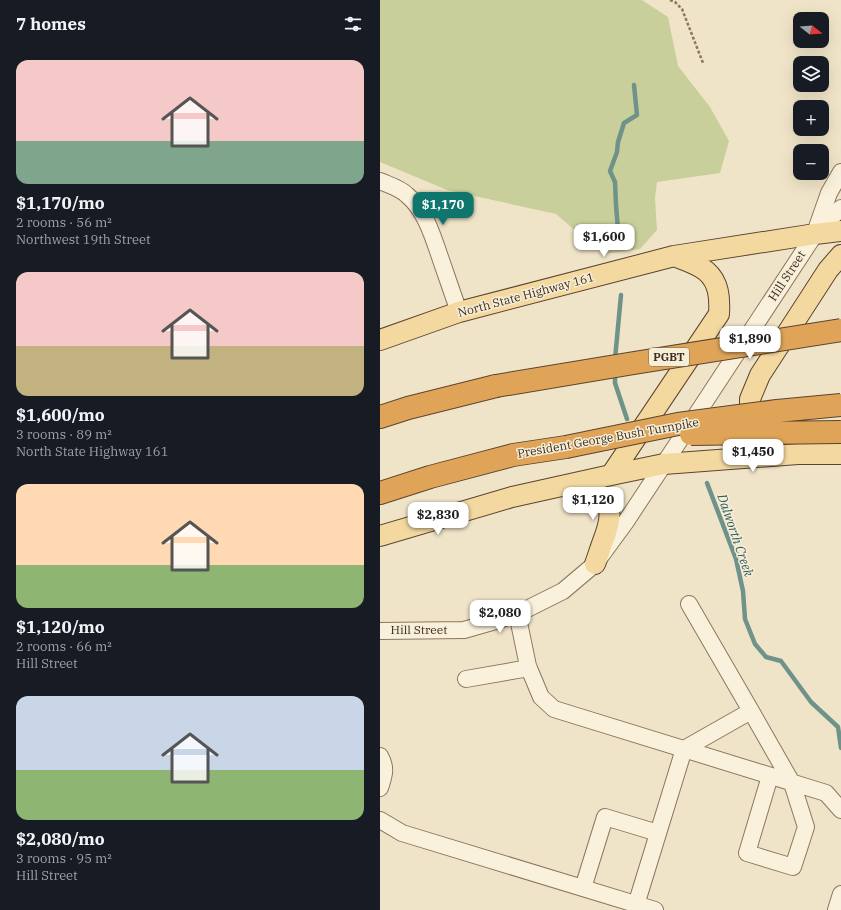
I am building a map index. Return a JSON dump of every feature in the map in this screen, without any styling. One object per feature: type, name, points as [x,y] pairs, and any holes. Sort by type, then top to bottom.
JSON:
[{"type":"highway","name":"PGBT","points":[[380,417],[408,408],[496,386],[841,330]]},
{"type":"highway","name":"President George Bush Turnpike","points":[[380,493],[430,477],[513,455],[566,447],[678,424],[777,411],[841,405]]},
{"type":"highway","points":[[566,447],[690,434],[841,432]]},
{"type":"main road","name":"North State Highway 161","points":[[380,340],[459,312],[674,256],[841,231]]},
{"type":"main road","points":[[798,454],[758,431],[750,419],[750,399],[760,375],[828,270],[841,255]]},
{"type":"main road","points":[[611,475],[719,314],[720,302],[717,284],[706,271],[674,256]]},
{"type":"main road","points":[[380,536],[512,497],[664,464],[798,454],[841,454]]},
{"type":"main road","points":[[572,484],[596,492],[606,502],[608,507],[610,514],[609,524],[595,564]]},
{"type":"street","points":[[815,234],[828,193],[841,172]]},
{"type":"street","points":[[380,181],[406,194],[416,203],[424,215],[459,312]]},
{"type":"street","points":[[815,234],[841,208]]},
{"type":"street","name":"Hill Street","points":[[380,631],[464,630],[499,620],[525,610],[563,591],[595,564],[625,523],[815,234]]},
{"type":"street","points":[[689,604],[792,783],[806,827],[794,867],[747,853],[770,776]]},
{"type":"street","points":[[517,613],[529,668],[541,697],[554,709],[826,793],[841,810]]},
{"type":"street","points":[[466,679],[529,668]]},
{"type":"street","points":[[636,904],[684,749],[751,711]]},
{"type":"street","points":[[380,756],[383,761],[385,774],[380,788]]},
{"type":"street","points":[[583,888],[605,817],[658,833]]},
{"type":"street","points":[[380,820],[402,833],[655,910]]},
{"type":"street","points":[[836,910],[841,894]]},
{"type":"path","points":[[670,0],[675,2],[682,9],[703,62]]},
{"type":"green space","points":[[380,0],[642,0],[668,17],[678,66],[710,107],[729,141],[720,173],[657,182],[655,198],[657,230],[640,249],[604,254],[556,214],[447,190],[380,162]]},
{"type":"waterway","name":"Dalworth Creek","points":[[619,242],[615,182],[610,171],[617,152],[618,142],[624,123],[637,115],[634,85]]},
{"type":"waterway","name":"Dalworth Creek","points":[[615,359],[621,295]]},
{"type":"waterway","name":"Dalworth Creek","points":[[615,373],[615,383],[627,419]]},
{"type":"waterway","name":"Dalworth Creek","points":[[707,483],[736,559],[743,591],[745,619],[755,644],[766,657],[781,661],[811,702],[838,727],[841,748]]}]
